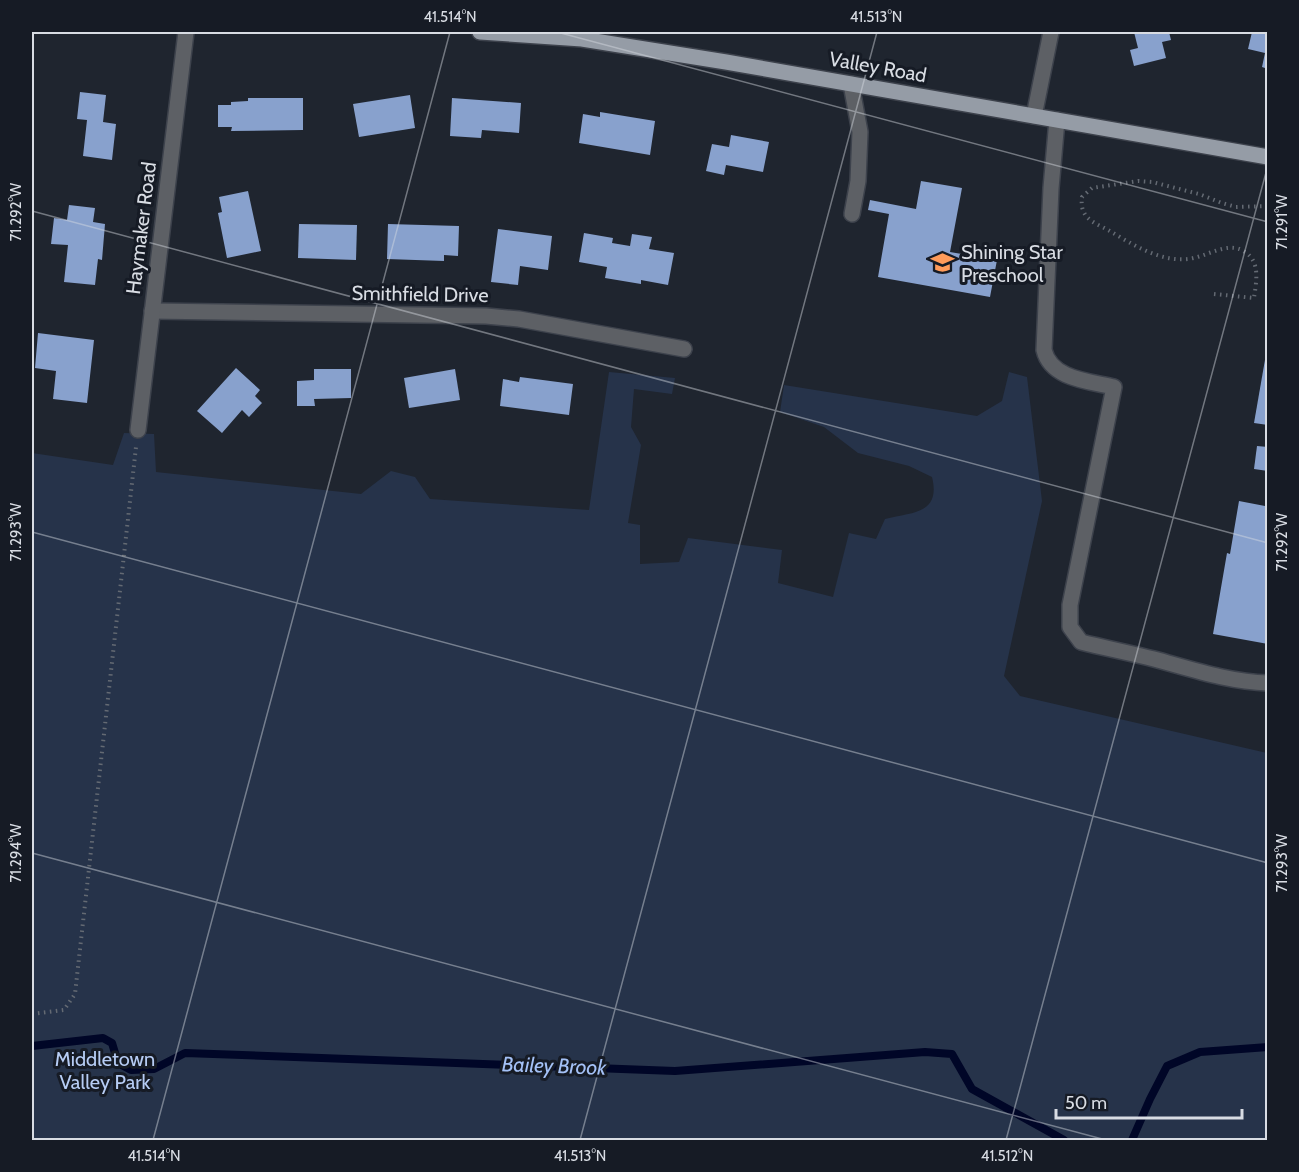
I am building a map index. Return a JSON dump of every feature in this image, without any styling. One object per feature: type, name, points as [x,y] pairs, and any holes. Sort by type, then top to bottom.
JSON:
[{"type":"main road","name":"Valley Road","points":[[480,32],[582,39],[1268,157]]},
{"type":"street","name":"Haymaker Road","points":[[138,430],[186,32]]},
{"type":"street","points":[[1034,116],[1051,32]]},
{"type":"street","points":[[851,84],[860,132],[858,181],[852,214]]},
{"type":"street","points":[[1057,120],[1051,188],[1044,350],[1047,361],[1060,372],[1071,377],[1114,387],[1070,605],[1070,627],[1081,642],[1185,669],[1253,683],[1268,683]]},
{"type":"street","name":"Smithfield Drive","points":[[152,311],[486,316],[519,319],[684,349]]},
{"type":"path","points":[[1214,294],[1254,298],[1256,267],[1246,252],[1232,247],[1190,259],[1180,259],[1141,249],[1089,219],[1083,211],[1082,197],[1092,188],[1138,181],[1199,194],[1236,207],[1268,206]]},
{"type":"path","points":[[32,1014],[64,1010],[75,994],[138,430]]},
{"type":"green space","name":"Middletown Valley Park","points":[[609,372],[675,378],[672,394],[634,389],[631,427],[641,445],[628,523],[640,525],[640,564],[679,562],[688,538],[782,550],[778,583],[833,597],[849,533],[876,539],[885,519],[915,512],[928,505],[934,489],[932,477],[909,466],[858,453],[824,427],[780,412],[784,385],[977,416],[1002,401],[1009,372],[1027,377],[1042,501],[1004,676],[1020,696],[1267,753],[1267,1140],[32,1140],[32,453],[113,465],[124,433],[154,434],[156,472],[361,494],[391,471],[415,477],[430,499],[589,510]]},
{"type":"building","points":[[1134,32],[1169,32],[1171,40],[1162,42],[1166,58],[1134,66],[1130,50],[1138,48]]},
{"type":"building","points":[[1252,32],[1268,34],[1268,69],[1262,67],[1265,53],[1248,49]]},
{"type":"building","points":[[80,92],[106,95],[103,122],[116,124],[112,160],[83,156],[87,120],[77,119]]},
{"type":"building","points":[[410,95],[415,128],[359,137],[353,104]]},
{"type":"building","points":[[248,98],[303,98],[303,130],[231,131],[232,127],[218,127],[218,105],[231,105],[231,102],[248,101]]},
{"type":"building","points":[[452,98],[521,103],[519,133],[482,130],[481,138],[450,136]]},
{"type":"building","points":[[600,112],[655,121],[650,155],[579,143],[583,114],[600,117]]},
{"type":"building","points":[[731,135],[769,142],[763,172],[726,165],[724,175],[706,171],[712,144],[729,147]]},
{"type":"building","points":[[921,181],[962,188],[950,252],[997,260],[990,297],[878,277],[889,214],[868,210],[870,200],[916,209]]},
{"type":"building","points":[[248,191],[261,251],[227,258],[218,213],[222,212],[219,197]]},
{"type":"building","points":[[69,205],[95,208],[93,222],[105,224],[102,260],[98,259],[95,285],[64,282],[68,245],[51,244],[54,218],[67,220]]},
{"type":"building","points":[[299,224],[357,225],[356,260],[298,258]]},
{"type":"building","points":[[388,224],[459,226],[458,256],[444,255],[444,261],[387,259]]},
{"type":"building","points":[[498,229],[552,236],[548,270],[520,266],[518,285],[491,282]]},
{"type":"building","points":[[584,233],[613,238],[612,243],[630,246],[632,234],[652,237],[649,249],[674,253],[668,285],[641,280],[641,284],[605,278],[607,267],[579,262]]},
{"type":"building","points":[[38,333],[94,340],[87,403],[53,399],[56,371],[35,368]]},
{"type":"building","points":[[1266,354],[1268,354],[1268,425],[1254,423]]},
{"type":"building","points":[[236,368],[260,390],[255,396],[262,403],[249,417],[242,410],[222,433],[197,411]]},
{"type":"building","points":[[314,369],[351,369],[351,398],[314,399],[315,406],[297,406],[297,381],[314,380]]},
{"type":"building","points":[[455,369],[460,400],[409,408],[404,378]]},
{"type":"building","points":[[520,377],[573,384],[569,415],[500,406],[503,379],[519,382]]},
{"type":"building","points":[[1257,446],[1268,447],[1268,471],[1254,469]]},
{"type":"building","points":[[1239,501],[1265,506],[1268,501],[1268,644],[1213,634],[1227,553],[1230,554]]},
{"type":"waterway","name":"Bailey Brook","points":[[32,1046],[103,1038],[112,1043],[118,1063],[131,1070],[154,1069],[185,1053],[675,1071],[925,1052],[952,1054],[972,1089],[1064,1140]]},
{"type":"waterway","name":"Bailey Brook","points":[[1132,1140],[1167,1066],[1200,1052],[1268,1047]]},
{"type":"place","name":"Shining Star Preschool","points":[[943,263]]}]
